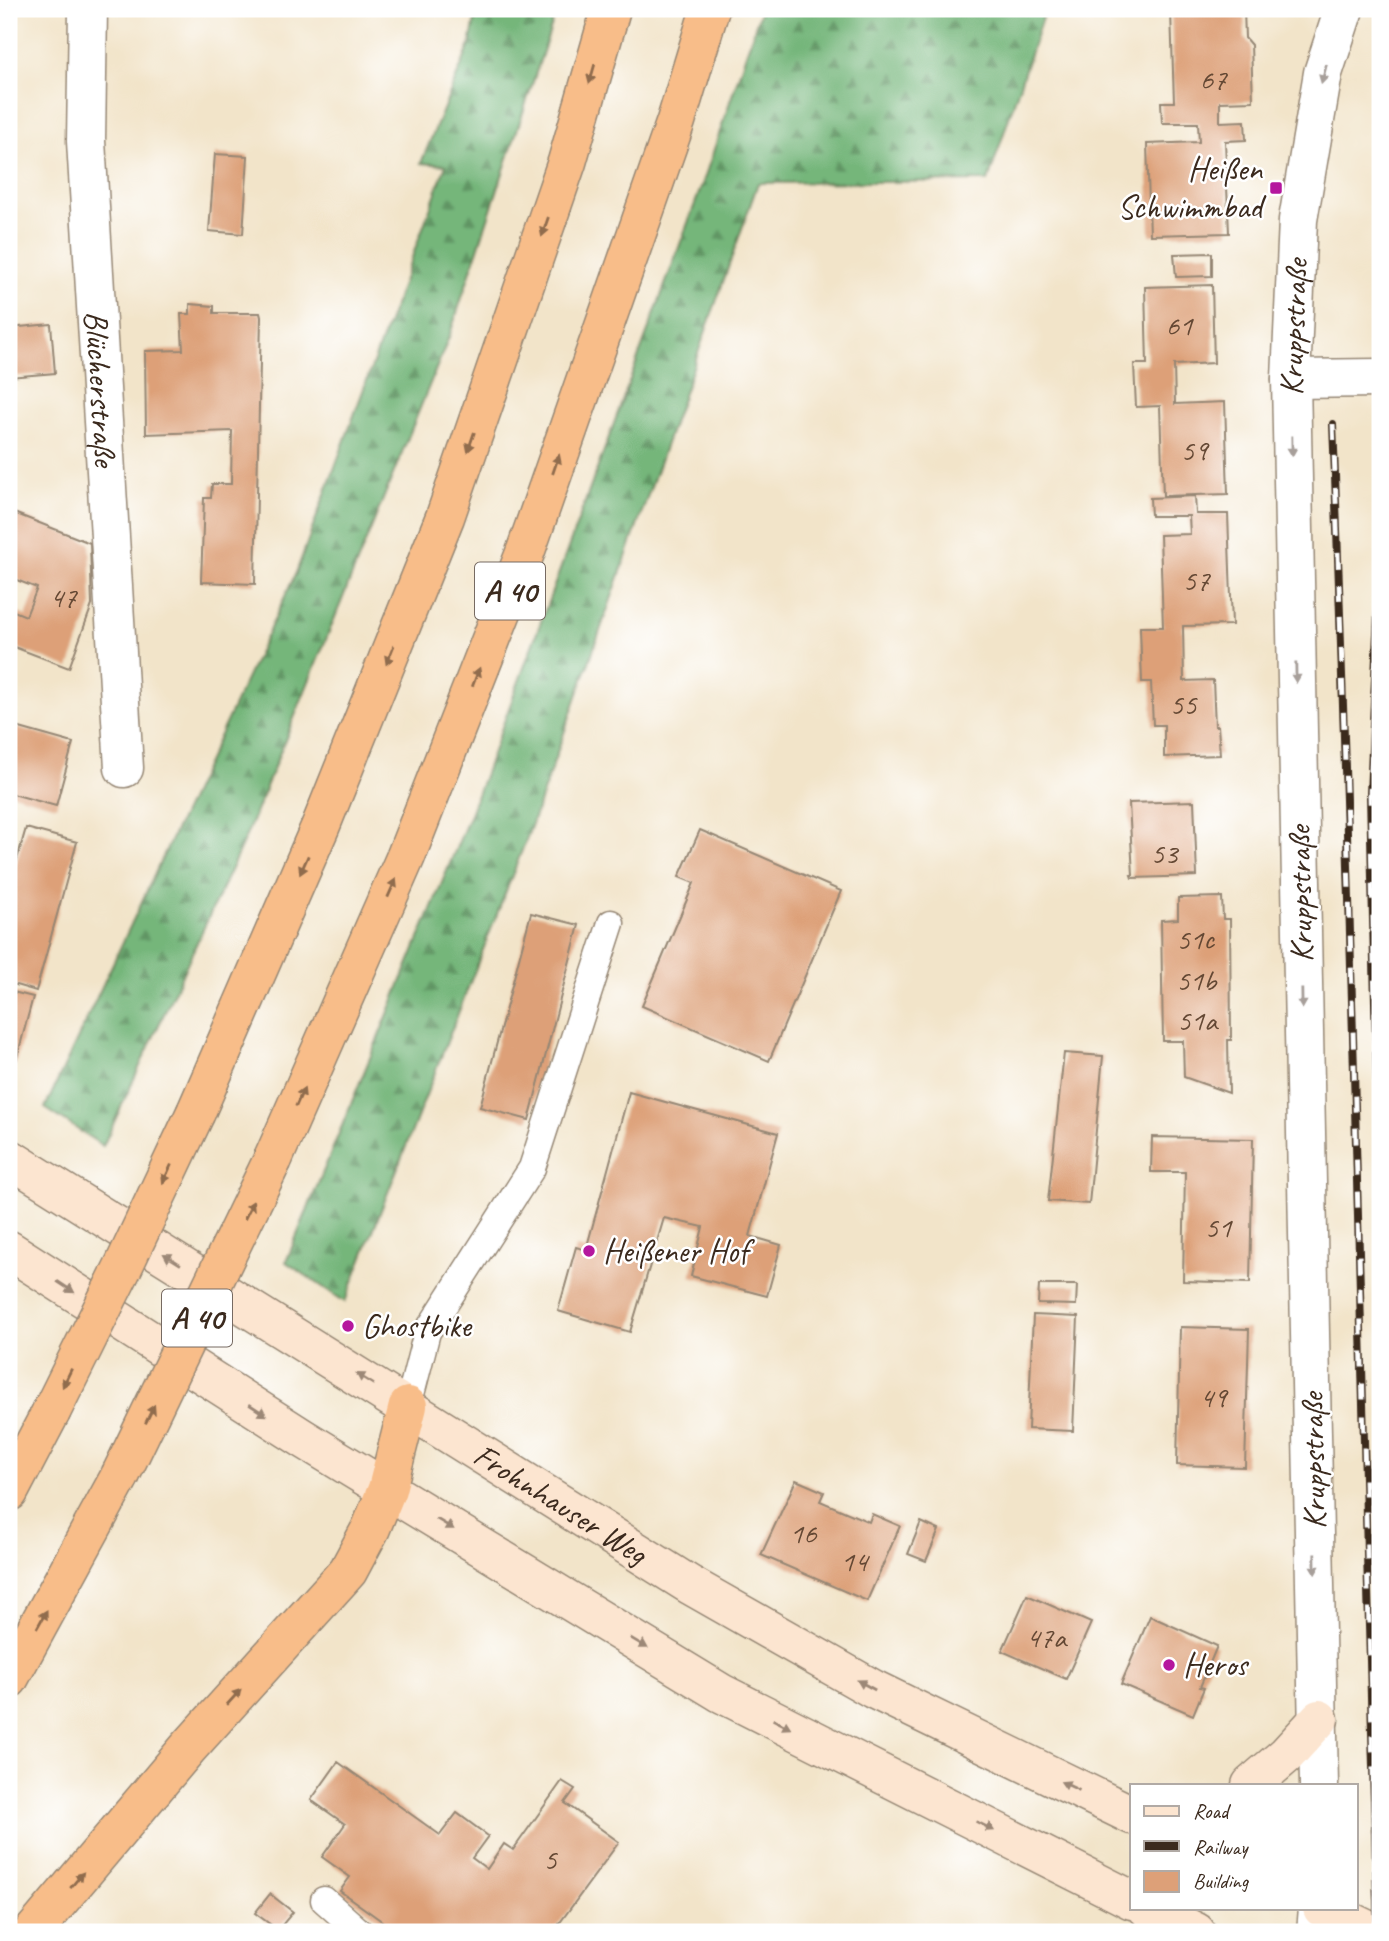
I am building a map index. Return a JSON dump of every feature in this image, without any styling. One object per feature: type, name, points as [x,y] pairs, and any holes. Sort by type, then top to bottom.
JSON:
[{"type":"highway","name":"A 40","points":[[9,1492],[124,1265],[195,1112],[321,825],[445,517],[567,162],[611,9]]},
{"type":"highway","name":"A 40","points":[[9,1679],[120,1476],[273,1159],[406,856],[525,554],[676,121],[710,9]]},
{"type":"highway","points":[[33,1932],[188,1748],[348,1571],[371,1528],[387,1489],[408,1406]]},
{"type":"main road","name":"Frohnhauser Weg","points":[[9,1158],[690,1585],[850,1676],[1130,1814]]},
{"type":"main road","points":[[9,1250],[304,1439],[721,1693],[1130,1899]]},
{"type":"main road","points":[[1252,1784],[1286,1755],[1319,1719]]},
{"type":"main road","points":[[1151,1910],[1196,1932]]},
{"type":"main road","points":[[1320,1910],[1326,1932]]},
{"type":"main road","points":[[1323,1910],[1372,1932]]},
{"type":"street","name":"Blücherstraße","points":[[88,9],[86,141],[124,768]]},
{"type":"street","name":"Kruppstraße","points":[[1319,1784],[1291,379],[1298,220],[1323,73],[1344,9]]},
{"type":"street","points":[[1291,379],[1380,378]]},
{"type":"street","points":[[1316,1932],[1319,1910]]},
{"type":"lane","points":[[408,1406],[427,1332],[532,1168],[611,923]]},
{"type":"lane","points":[[324,1900],[360,1932]]},
{"type":"green space","points":[[477,9],[557,9],[449,337],[246,836],[103,1146],[45,1108],[296,573],[446,165],[421,163],[470,45]]},
{"type":"green space","points":[[761,9],[1045,9],[988,181],[758,183],[528,835],[345,1302],[286,1262],[467,822],[703,182]]},
{"type":"building","points":[[1244,9],[1245,38],[1251,45],[1253,101],[1220,102],[1220,122],[1245,121],[1246,140],[1225,141],[1229,233],[1150,235],[1147,144],[1199,142],[1198,123],[1162,123],[1161,102],[1174,102],[1171,12]]},
{"type":"building","points":[[215,154],[248,156],[243,234],[209,231]]},
{"type":"building","points":[[9,188],[17,262],[9,263]]},
{"type":"building","points":[[1212,253],[1212,276],[1176,277],[1174,254]]},
{"type":"building","points":[[1212,285],[1214,363],[1174,365],[1175,404],[1225,402],[1228,494],[1163,496],[1160,406],[1136,407],[1134,364],[1147,364],[1145,287]]},
{"type":"building","points":[[190,304],[214,306],[214,313],[260,313],[261,317],[255,584],[201,582],[204,498],[211,498],[212,484],[231,484],[232,431],[146,434],[145,351],[183,350],[181,314],[190,314]]},
{"type":"building","points":[[51,324],[55,373],[9,377],[9,328]]},
{"type":"building","points":[[1195,496],[1196,514],[1228,514],[1232,625],[1183,626],[1184,681],[1213,680],[1215,726],[1218,726],[1220,755],[1164,757],[1164,725],[1153,725],[1151,682],[1142,682],[1140,627],[1163,627],[1160,535],[1190,534],[1189,516],[1151,516],[1150,498]]},
{"type":"building","points":[[9,511],[90,543],[92,605],[69,668],[9,645],[9,609],[26,616],[37,588],[9,577]]},
{"type":"building","points":[[9,725],[73,743],[56,806],[9,793]]},
{"type":"building","points":[[1194,801],[1197,876],[1132,878],[1129,803]]},
{"type":"building","points":[[26,828],[77,842],[36,991],[9,983],[9,888]]},
{"type":"building","points":[[700,830],[841,891],[769,1061],[642,1006],[694,883],[679,877]]},
{"type":"building","points":[[1222,897],[1223,919],[1230,919],[1229,1093],[1184,1077],[1183,1041],[1163,1041],[1161,920],[1178,919],[1178,898]]},
{"type":"building","points":[[531,913],[579,925],[529,1120],[480,1107]]},
{"type":"building","points":[[9,991],[33,997],[15,1065],[9,1069]]},
{"type":"building","points":[[1064,1053],[1103,1056],[1089,1204],[1048,1201]]},
{"type":"building","points":[[629,1092],[778,1133],[750,1236],[781,1245],[767,1296],[691,1276],[703,1227],[664,1218],[630,1332],[558,1311],[576,1247],[586,1250]]},
{"type":"building","points":[[1152,1137],[1253,1139],[1250,1283],[1183,1281],[1185,1172],[1151,1172]]},
{"type":"building","points":[[1039,1285],[1077,1285],[1076,1305],[1038,1304]]},
{"type":"building","points":[[1033,1315],[1078,1317],[1073,1431],[1028,1429]]},
{"type":"building","points":[[1180,1327],[1249,1329],[1245,1467],[1177,1465]]},
{"type":"building","points":[[796,1480],[824,1492],[820,1501],[869,1522],[872,1514],[900,1526],[867,1601],[761,1555]]},
{"type":"building","points":[[921,1522],[939,1530],[926,1561],[908,1554]]},
{"type":"building","points":[[1027,1595],[1091,1623],[1066,1679],[1002,1651]]},
{"type":"building","name":"Heros","points":[[1150,1616],[1217,1646],[1200,1687],[1204,1688],[1193,1715],[1121,1684]]},
{"type":"building","points":[[338,1762],[440,1835],[457,1813],[488,1836],[472,1858],[487,1869],[504,1844],[513,1850],[562,1781],[575,1789],[565,1803],[619,1842],[553,1932],[397,1932],[340,1891],[350,1877],[322,1857],[345,1824],[311,1800]]},
{"type":"building","points":[[270,1894],[293,1912],[278,1930],[255,1913]]},
{"type":"railway","points":[[1333,424],[1378,1932]]},
{"type":"railway","points":[[1380,564],[1370,795],[1380,1210]]},
{"type":"place","name":"Heißen Schwimmbad","points":[[1276,188]]},
{"type":"place","name":"Heißener Hof","points":[[589,1251]]},
{"type":"place","name":"Ghostbike","points":[[348,1326]]},
{"type":"place","name":"Heros","points":[[1169,1665]]}]
